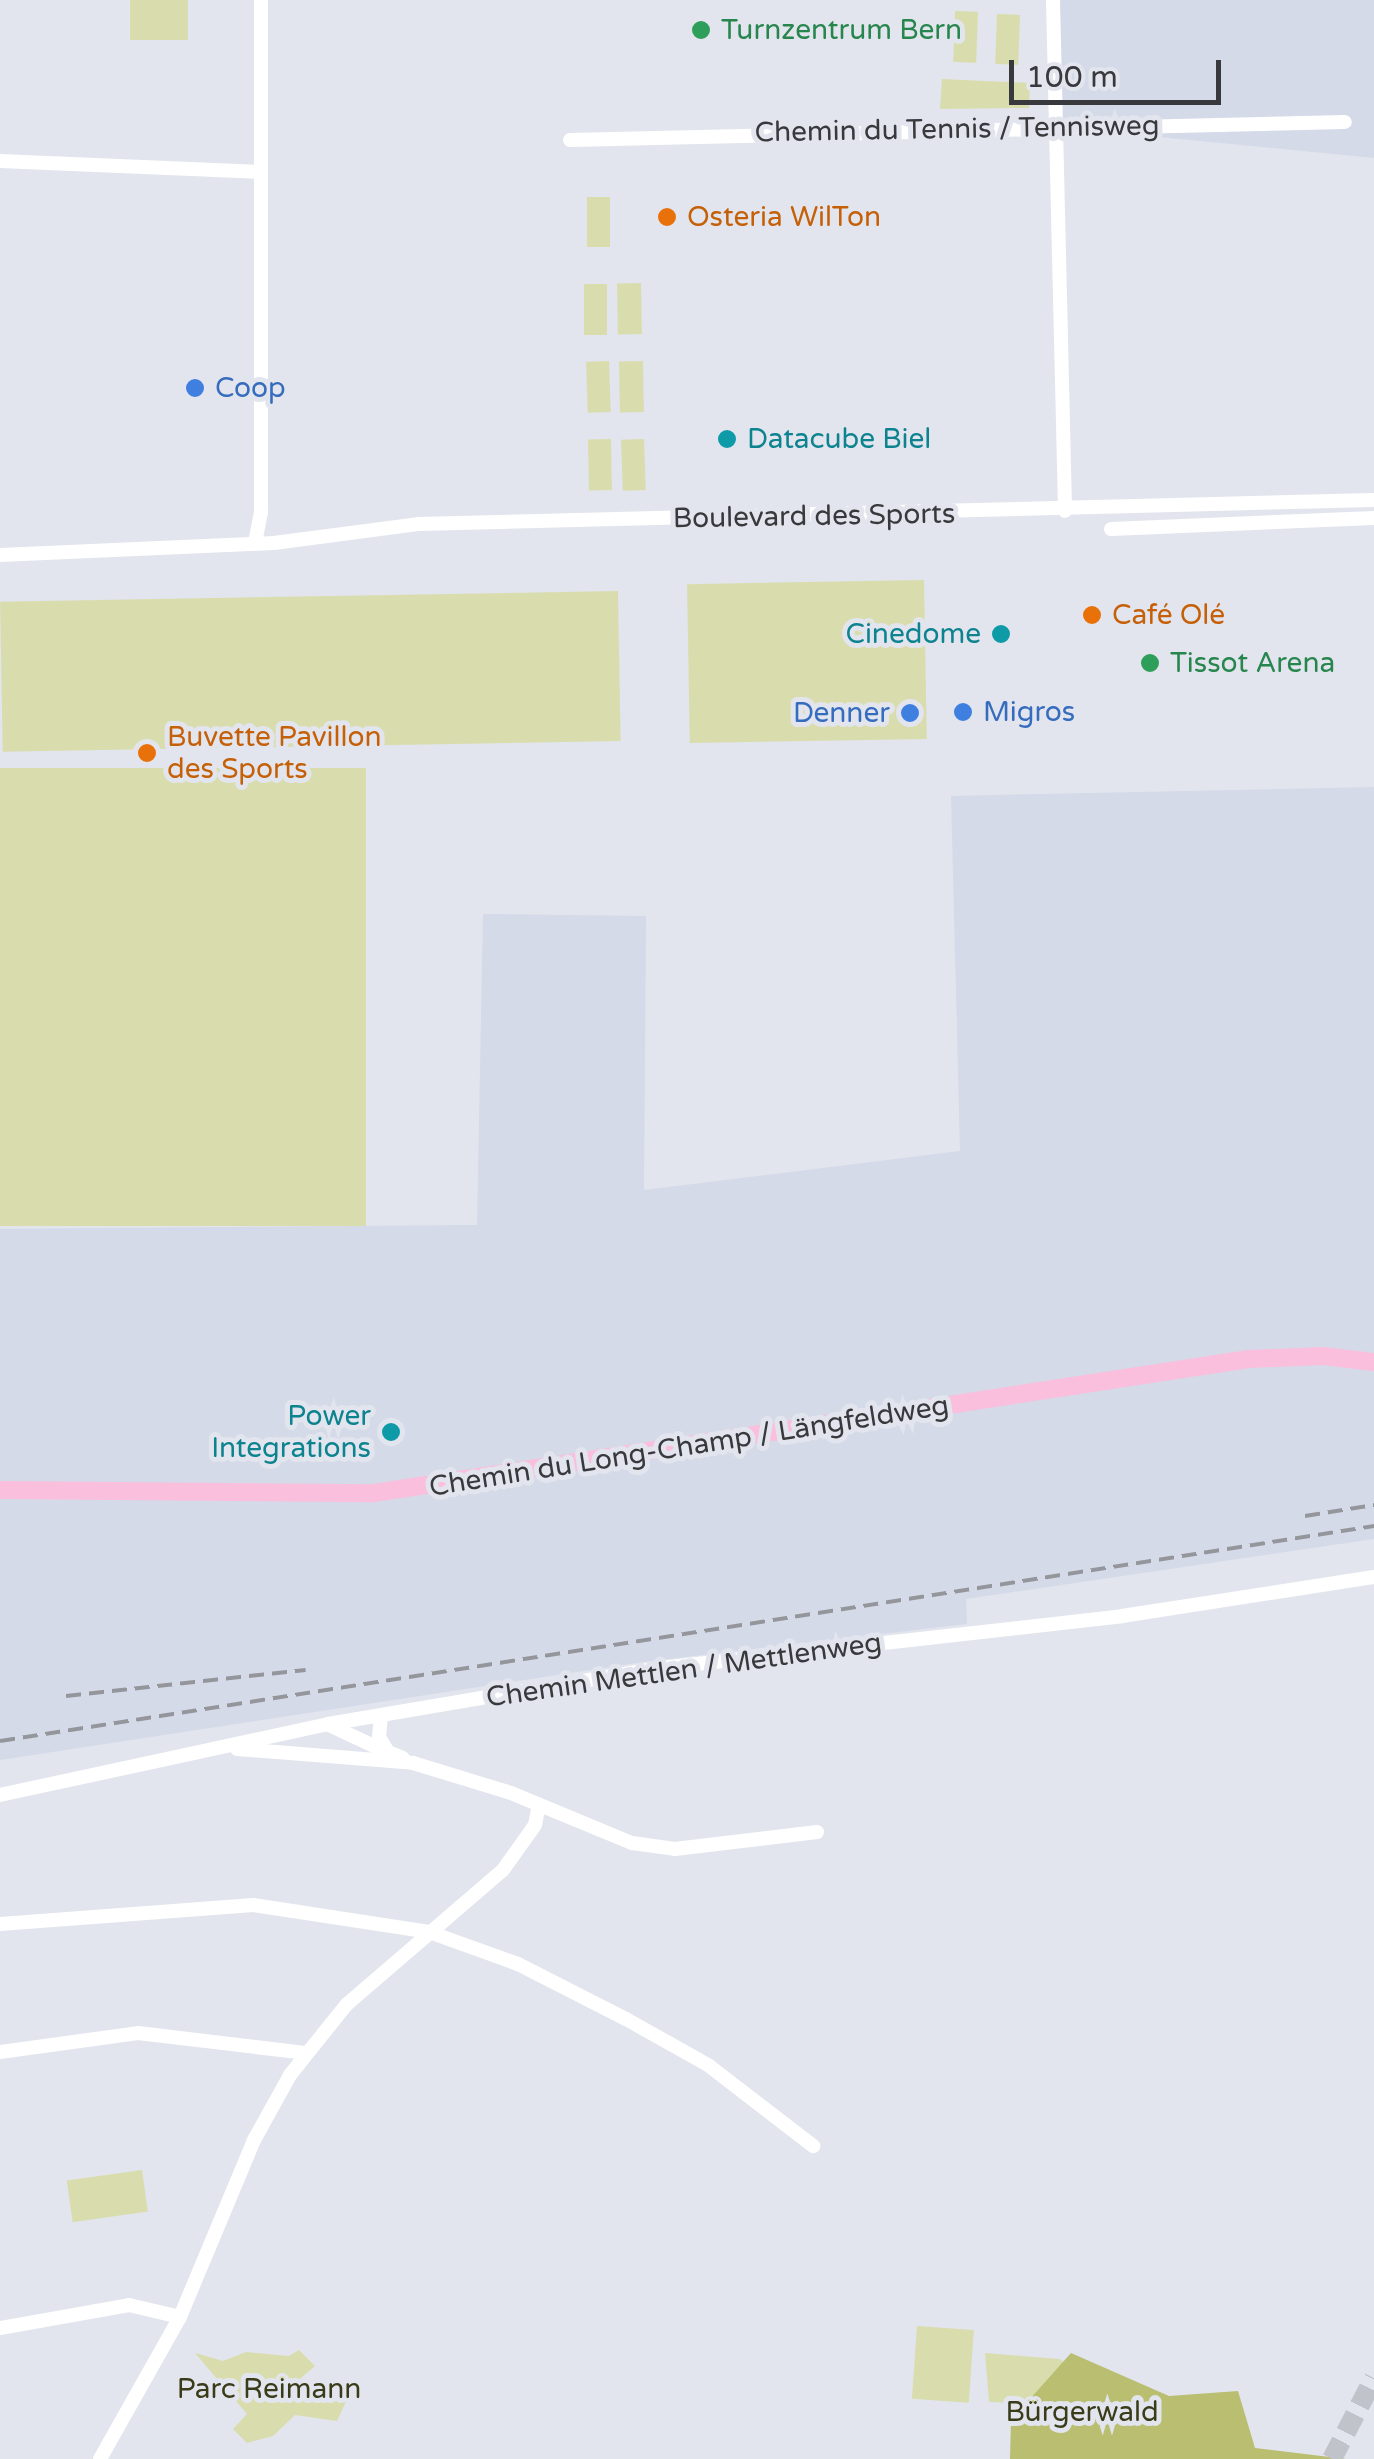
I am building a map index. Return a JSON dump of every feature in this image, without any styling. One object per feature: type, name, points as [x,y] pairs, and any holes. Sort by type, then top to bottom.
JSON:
[{"type":"main road","name":"Chemin du Long-Champ / Längfeldweg","points":[[0,1490],[374,1493],[1249,1359],[1323,1356],[1374,1362]]},
{"type":"street","points":[[255,543],[261,512],[262,0]]},
{"type":"street","points":[[1054,0],[1064,511]]},
{"type":"street","name":"Chemin du Tennis / Tennisweg","points":[[570,140],[1345,122]]},
{"type":"street","points":[[0,161],[260,172]]},
{"type":"street","name":"Boulevard des Sports","points":[[0,555],[255,543],[418,524],[1064,511],[1374,500]]},
{"type":"street","points":[[1111,530],[1374,518]]},
{"type":"street","name":"Chemin Mettlen / Mettlenweg","points":[[0,1795],[328,1724],[652,1669],[1122,1616],[1374,1577]]},
{"type":"street","points":[[381,1715],[379,1737],[388,1752]]},
{"type":"street","points":[[328,1724],[413,1763],[539,1804],[632,1842],[675,1850],[817,1832]]},
{"type":"street","points":[[216,1748],[413,1763]]},
{"type":"street","points":[[100,2459],[180,2317],[254,2140],[306,2052],[429,1932],[503,1870],[535,1825],[539,1804]]},
{"type":"street","points":[[0,1924],[253,1905],[429,1932],[518,1964],[626,2018],[708,2064],[813,2146]]},
{"type":"street","points":[[0,2052],[138,2034],[306,2052]]},
{"type":"street","points":[[0,2328],[129,2305],[180,2317]]},
{"type":"shaded area","points":[[1054,0],[1374,0],[1374,158],[1056,127]]},
{"type":"shaded area","points":[[1374,787],[1374,1539],[966,1599],[967,1624],[643,1662],[0,1760],[0,1229],[477,1225],[483,914],[646,916],[644,1190],[960,1151],[951,796]]},
{"type":"green space","points":[[130,0],[188,0],[188,40],[130,40]]},
{"type":"green space","points":[[955,11],[978,12],[976,63],[953,62]]},
{"type":"green space","points":[[997,14],[1020,15],[1018,65],[995,64]]},
{"type":"green space","points":[[942,79],[1030,83],[1029,108],[940,109]]},
{"type":"green space","points":[[587,197],[610,197],[610,247],[587,247]]},
{"type":"green space","points":[[617,283],[641,283],[642,334],[618,334]]},
{"type":"green space","points":[[584,284],[607,284],[607,335],[584,335]]},
{"type":"green space","points":[[609,361],[611,412],[588,413],[586,362]]},
{"type":"green space","points":[[619,361],[643,361],[644,412],[620,412]]},
{"type":"green space","points":[[588,439],[611,439],[612,490],[589,490]]},
{"type":"green space","points":[[644,439],[646,490],[623,491],[621,440]]},
{"type":"green space","points":[[924,580],[927,739],[690,743],[687,584]]},
{"type":"green space","points":[[618,591],[621,741],[3,752],[0,602]]},
{"type":"green space","points":[[0,768],[366,768],[366,1226],[0,1226]]},
{"type":"green space","points":[[142,2170],[148,2212],[73,2222],[67,2181]]},
{"type":"green space","points":[[917,2326],[974,2330],[969,2403],[912,2399]]},
{"type":"green space","name":"Parc Reimann","points":[[299,2350],[315,2366],[301,2378],[312,2392],[319,2386],[333,2402],[349,2395],[337,2421],[295,2415],[273,2436],[247,2443],[233,2429],[247,2414],[195,2353],[223,2361],[246,2352],[289,2356]]},
{"type":"green space","points":[[985,2353],[1059,2359],[1127,2397],[1027,2416],[1020,2403],[989,2402]]},
{"type":"green space","name":"Bürgerwald","points":[[1071,2353],[1169,2396],[1238,2391],[1255,2448],[1346,2459],[1010,2459],[1011,2420]]},
{"type":"tunnel","points":[[1332,2459],[1374,2378]]},
{"type":"railway","points":[[1305,1516],[1374,1505]]},
{"type":"railway","points":[[0,1741],[1374,1526]]},
{"type":"railway","points":[[66,1696],[306,1670]]},
{"type":"place","name":"Turnzentrum Bern","points":[[701,30]]},
{"type":"place","name":"Osteria WilTon","points":[[667,217]]},
{"type":"place","name":"Coop","points":[[195,388]]},
{"type":"place","name":"Datacube Biel","points":[[727,439]]},
{"type":"place","name":"Café Olé","points":[[1092,615]]},
{"type":"place","name":"Cinedome","points":[[1001,634]]},
{"type":"place","name":"Tissot Arena","points":[[1150,663]]},
{"type":"place","name":"Migros","points":[[963,712]]},
{"type":"place","name":"Denner","points":[[910,713]]},
{"type":"place","name":"Buvette Pavillon des Sports","points":[[147,753]]},
{"type":"place","name":"Power Integrations","points":[[391,1432]]}]
